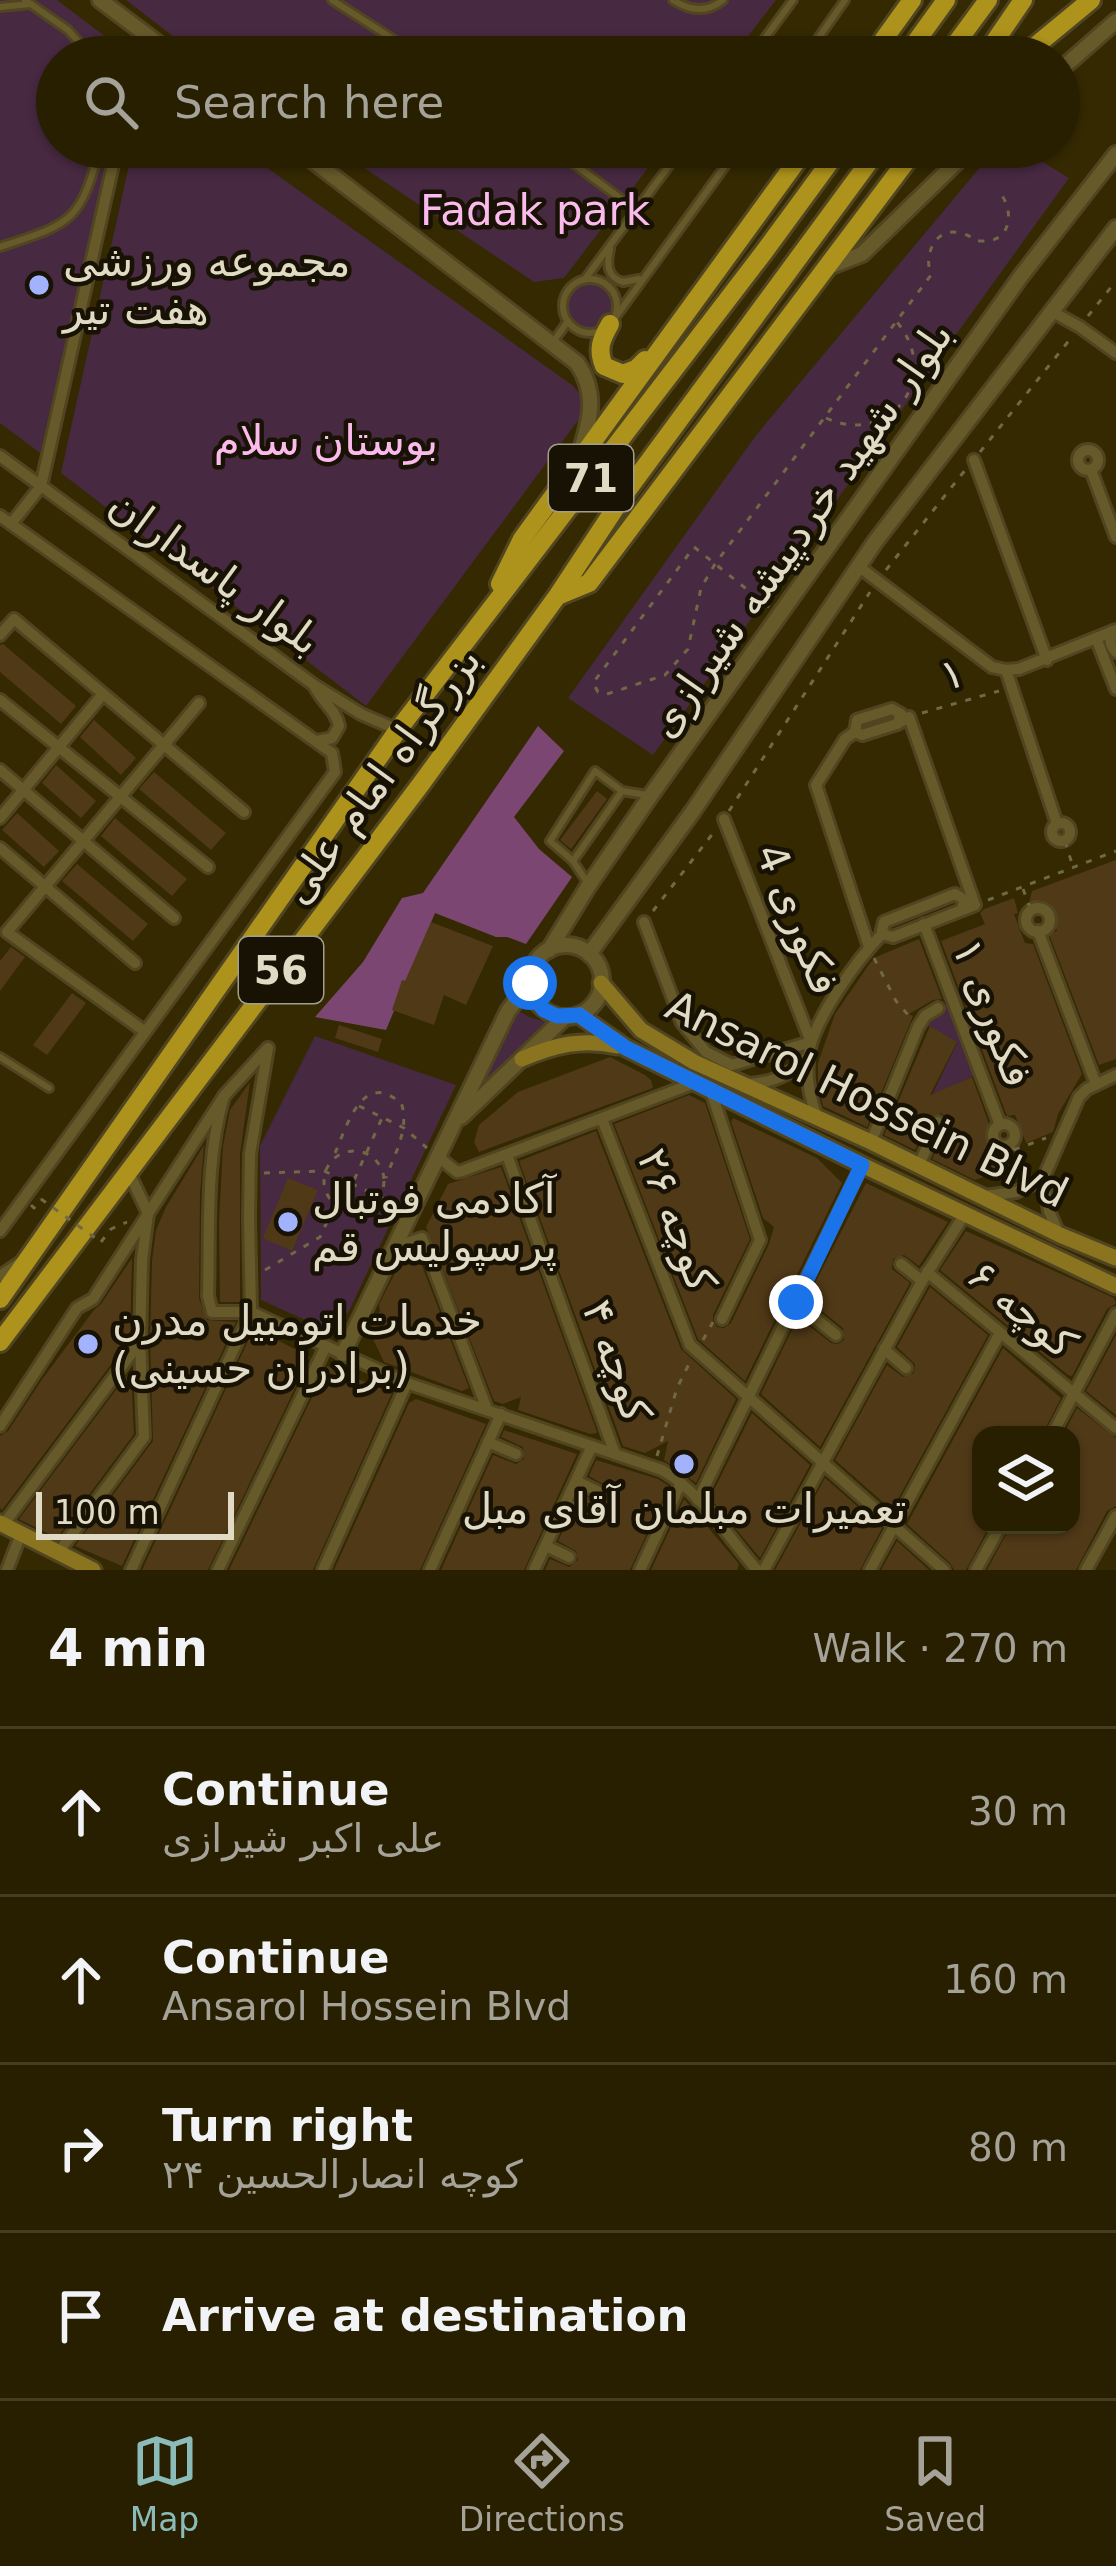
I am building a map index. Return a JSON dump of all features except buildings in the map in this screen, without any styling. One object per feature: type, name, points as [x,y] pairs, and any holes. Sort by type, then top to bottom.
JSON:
[{"type":"highway","points":[[886,36],[912,0]]},
{"type":"highway","points":[[920,36],[946,0]]},
{"type":"highway","points":[[961,36],[988,0]]},
{"type":"highway","points":[[998,36],[1023,0]]},
{"type":"highway","points":[[1047,36],[1091,0]]},
{"type":"highway","points":[[484,618],[521,538],[792,168]]},
{"type":"highway","name":"71","points":[[484,618],[826,168]]},
{"type":"highway","name":"71","points":[[558,595],[624,495],[865,168]]},
{"type":"highway","points":[[558,595],[590,583],[901,168]]},
{"type":"highway","points":[[890,182],[906,168]]},
{"type":"highway","points":[[610,324],[600,342],[600,356],[604,366],[623,374],[635,369],[674,332]]},
{"type":"highway","name":"بزرگراه امام علی","points":[[0,1342],[558,595]]},
{"type":"highway","name":"بزرگراه امام علی","points":[[0,1299],[398,730],[484,618]]},
{"type":"main road","name":"Ansarol Hossein Blvd","points":[[602,983],[629,1018],[694,1062],[1116,1258]]},
{"type":"main road","name":"Ansarol Hossein Blvd","points":[[572,1016],[626,1048],[1116,1286]]},
{"type":"main road","points":[[522,1059],[565,1044],[626,1048]]},
{"type":"main road","points":[[1,1524],[82,1568]]},
{"type":"street","points":[[100,0],[148,36]]},
{"type":"street","points":[[1080,53],[1116,21]]},
{"type":"street","points":[[142,36],[143,32]]},
{"type":"street","name":"بلوار شهید خردپیشه شیرازی","points":[[549,950],[651,795],[1021,276],[1116,154]]},
{"type":"street","points":[[11,524],[41,487],[112,168]]},
{"type":"street","points":[[323,168],[554,343],[584,372],[592,400],[591,418],[578,462]]},
{"type":"street","points":[[826,268],[862,254],[950,168]]},
{"type":"street","name":"بلوار شهید خردپیشه شیرازی","points":[[589,954],[693,811],[858,566],[1116,228]]},
{"type":"street","points":[[1053,312],[1116,353]]},
{"type":"street","name":"بلوار پاسداران","points":[[0,456],[314,685],[398,730]]},
{"type":"street","points":[[974,460],[1047,660]]},
{"type":"street","points":[[1091,470],[1116,538]]},
{"type":"street","name":"بلوار پاسداران","points":[[0,516],[332,753],[335,772],[144,1031]]},
{"type":"street","points":[[858,566],[992,667],[1006,670],[1047,660],[1114,630]]},
{"type":"street","points":[[0,635],[14,619],[244,812]]},
{"type":"street","points":[[1114,630],[1110,638],[1116,689]]},
{"type":"street","points":[[1096,638],[1113,658]]},
{"type":"street","points":[[1006,670],[1057,824],[1069,828],[1065,841]]},
{"type":"street","points":[[314,685],[323,703],[337,714],[339,726],[332,738],[314,741]]},
{"type":"street","points":[[0,818],[103,694]]},
{"type":"street","points":[[0,700],[208,867]]},
{"type":"street","points":[[0,1231],[144,1031],[8,932],[199,703]]},
{"type":"street","points":[[869,947],[816,785],[845,739],[856,732],[857,720],[892,709],[901,714],[975,904],[893,937],[883,933]]},
{"type":"street","points":[[0,770],[173,918]]},
{"type":"street","name":"فکوری 4","points":[[724,820],[812,1042]]},
{"type":"street","points":[[0,848],[135,963]]},
{"type":"street","points":[[818,1117],[807,1079],[812,1042],[837,993],[883,933],[884,922],[955,894],[964,900],[961,910]]},
{"type":"street","points":[[1038,931],[1047,928],[1050,916],[1042,908],[1031,910],[1027,924],[1038,931],[1096,1084]]},
{"type":"street","points":[[644,922],[682,1023],[706,1052],[732,1065],[812,1042]]},
{"type":"street","name":"فکوری ۱","points":[[924,924],[1000,1125],[1014,1130],[1012,1147]]},
{"type":"street","points":[[343,1354],[436,1156],[508,1011],[530,983],[537,960],[549,950],[569,946],[589,954],[602,983],[590,1008],[572,1016],[488,1088],[449,1130]]},
{"type":"street","points":[[530,983],[544,1010],[572,1016]]},
{"type":"street","points":[[872,1142],[918,1027],[938,1008]]},
{"type":"street","points":[[0,1426],[77,1308],[93,1299],[224,1096],[268,1048],[250,1154],[251,1312],[130,1570]]},
{"type":"street","points":[[743,1083],[762,1083],[791,1072],[808,1055]]},
{"type":"street","points":[[982,1196],[1005,1196],[1038,1182],[1079,1097],[1116,1075]]},
{"type":"street","points":[[436,1156],[457,1172],[704,1085],[760,1240],[722,1318]]},
{"type":"street","points":[[224,1096],[213,1156],[208,1296],[212,1312],[251,1312],[407,1383],[654,1467],[698,1500],[753,1568],[965,1214]]},
{"type":"street","name":"کوچه ۲۶","points":[[602,1119],[693,1348]]},
{"type":"street","points":[[919,1165],[938,1122]]},
{"type":"street","name":"کوچه ۴","points":[[507,1155],[615,1454]]},
{"type":"street","points":[[698,1500],[862,1165]]},
{"type":"street","points":[[58,1553],[144,1437],[140,1342],[148,1213],[129,1173]]},
{"type":"street","points":[[1038,1182],[1060,1234]]},
{"type":"street","points":[[395,1247],[422,1238],[487,1409]]},
{"type":"street","points":[[0,1276],[34,1254]]},
{"type":"street","name":"کوچه ۶","points":[[901,1264],[925,1276],[1116,1428]]},
{"type":"street","points":[[796,1302],[836,1335]]},
{"type":"street","points":[[1057,1426],[1116,1314]]},
{"type":"street","points":[[870,1570],[999,1335]]},
{"type":"street","points":[[1,1524],[140,1342]]},
{"type":"street","points":[[218,1570],[326,1346]]},
{"type":"street","points":[[693,1348],[944,1570]]},
{"type":"street","points":[[884,1349],[906,1368]]},
{"type":"street","points":[[322,1570],[407,1383]]},
{"type":"street","points":[[430,1570],[501,1414]]},
{"type":"street","points":[[488,1442],[516,1454]]},
{"type":"street","points":[[534,1570],[592,1446]]},
{"type":"street","points":[[576,1481],[599,1492]]},
{"type":"street","points":[[640,1570],[681,1483]]},
{"type":"street","points":[[565,1504],[592,1515]]},
{"type":"street","points":[[1086,1570],[1116,1516]]},
{"type":"street","points":[[8,1570],[21,1534]]},
{"type":"street","points":[[976,1570],[996,1534]]},
{"type":"street","points":[[545,1546],[569,1557]]},
{"type":"lane","points":[[332,0],[388,36]]},
{"type":"lane","points":[[673,0],[698,10],[724,0]]},
{"type":"lane","points":[[767,36],[791,3],[780,0]]},
{"type":"lane","points":[[820,36],[845,0]]},
{"type":"lane","points":[[0,7],[28,2],[73,36]]},
{"type":"lane","points":[[0,248],[51,230],[79,209],[94,168]]},
{"type":"lane","points":[[579,168],[636,210]]},
{"type":"lane","points":[[667,168],[584,279],[569,288],[564,314],[584,332],[610,324],[725,168]]},
{"type":"lane","points":[[610,245],[609,270],[618,281],[629,283],[647,274]]},
{"type":"lane","points":[[584,279],[601,281],[614,292],[617,309],[610,324]]},
{"type":"lane","points":[[554,343],[568,321]]},
{"type":"lane","points":[[589,884],[574,861],[550,841],[595,771],[622,791],[651,795]]},
{"type":"lane","points":[[574,861],[622,791]]},
{"type":"lane","points":[[0,1057],[49,1088]]},
{"type":"path","points":[[779,616],[715,564],[694,547],[593,683],[598,692],[607,694],[665,675],[688,649],[701,588],[715,564],[931,275],[927,261],[935,241],[952,232],[986,241],[1005,231],[1010,211],[1000,193]]},
{"type":"path","points":[[644,922],[724,820],[878,580],[1116,281]]},
{"type":"path","points":[[825,417],[844,424],[874,423],[906,398],[914,379],[915,358],[909,338],[896,321]]},
{"type":"path","name":"۱","points":[[903,721],[1012,688]]},
{"type":"path","points":[[1065,841],[1073,867]]},
{"type":"path","points":[[975,904],[1116,851]]},
{"type":"path","points":[[1022,887],[1031,910]]},
{"type":"path","points":[[869,947],[896,1001],[918,1027]]},
{"type":"path","points":[[382,1093],[401,1102],[405,1114],[380,1197],[356,1211],[338,1207],[323,1184],[358,1106],[368,1095],[382,1093]]},
{"type":"path","points":[[358,1106],[404,1128],[436,1156]]},
{"type":"path","points":[[250,1279],[320,1238],[382,1118]]},
{"type":"path","points":[[1038,1182],[1012,1147],[1063,1131]]},
{"type":"path","points":[[333,1157],[349,1150],[366,1152],[380,1163],[385,1180]]},
{"type":"path","points":[[250,1174],[325,1171],[411,1211]]},
{"type":"path","points":[[34,1208],[41,1198],[101,1242],[111,1229]]},
{"type":"path","points":[[654,1467],[693,1348],[717,1316],[722,1318]]},
{"type":"green space","name":"مجموعه ورزشی هفت تیر","points":[[0,0],[57,0],[105,36],[36,36],[36,168],[105,168],[40,453],[0,423]]},
{"type":"green space","points":[[126,0],[776,0],[748,36],[173,36]]},
{"type":"green space","name":"بوستان سلام","points":[[128,168],[267,168],[582,396],[582,415],[366,706],[61,473]]},
{"type":"green space","name":"Fadak park","points":[[364,168],[648,168],[564,278],[534,282]]},
{"type":"green space","points":[[979,168],[1053,168],[1069,178],[653,755],[568,698],[757,434]]},
{"type":"green space","points":[[590,284],[606,290],[612,306],[606,322],[590,328],[574,322],[568,306],[574,290]]},
{"type":"green space","points":[[951,1003],[978,1074],[932,1095],[957,1043],[927,1025],[935,1010]]},
{"type":"green space","points":[[517,1010],[553,1024],[483,1082],[483,1074]]},
{"type":"green space","points":[[315,1036],[456,1085],[349,1311],[323,1328],[261,1300],[260,1146]]},
{"type":"shaded area","points":[[538,726],[564,751],[514,817],[539,849],[572,877],[526,944],[435,913],[386,1030],[315,1017],[363,962],[402,898],[423,893]]},
{"type":"place","name":"مجموعه ورزشی هفت تیر","points":[[39,285]]},
{"type":"place","name":"آکادمی فوتبال پرسپولیس قم","points":[[288,1222]]},
{"type":"place","name":"خدمات اتومبیل مدرن (برادران حسینی)","points":[[88,1344]]},
{"type":"place","name":"تعمیرات مبلمان آقای مبل","points":[[684,1464]]},
{"type":"route","points":[[530,983],[544,1010],[557,1016],[579,1015],[626,1048],[862,1165],[796,1302]]}]
